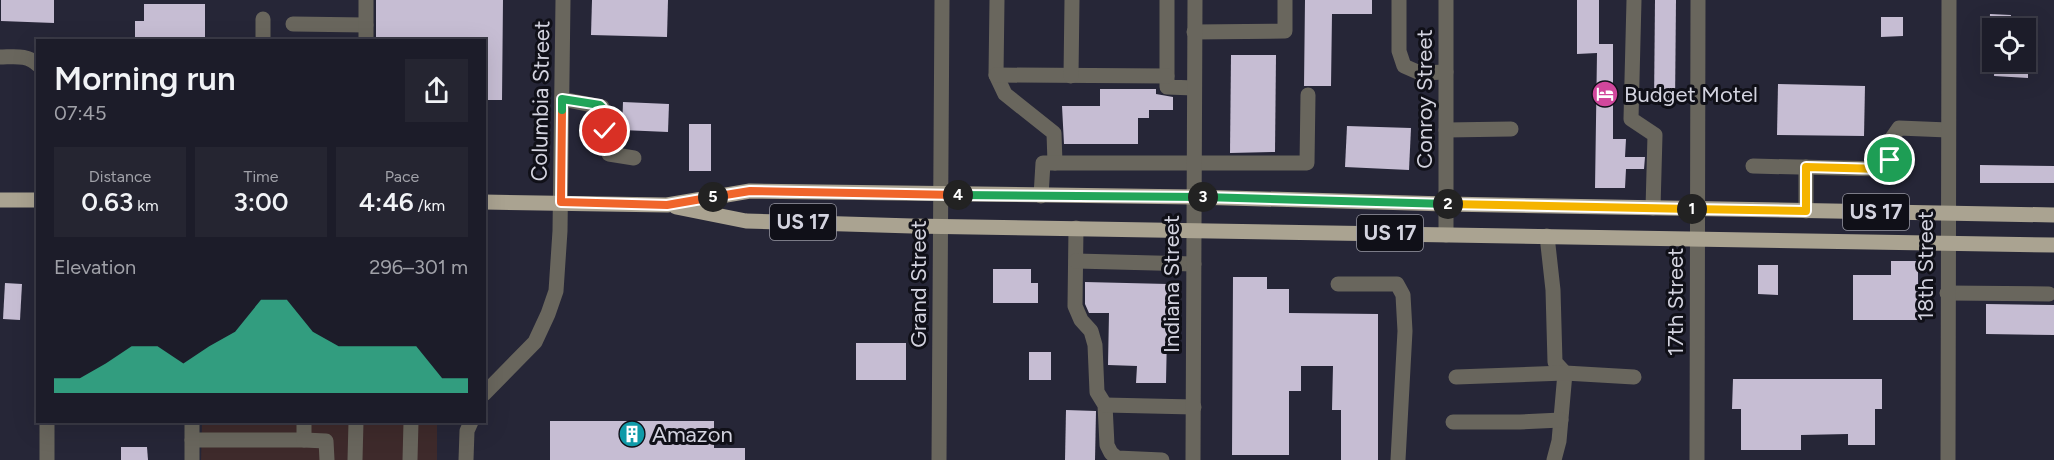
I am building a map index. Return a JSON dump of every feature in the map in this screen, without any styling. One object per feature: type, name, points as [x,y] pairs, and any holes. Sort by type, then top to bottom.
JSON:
[{"type":"main road","name":"US 17","points":[[667,205],[750,191],[1194,197],[2054,215]]},
{"type":"main road","points":[[0,200],[36,200]]},
{"type":"main road","name":"US 17","points":[[486,202],[667,205],[746,221],[2054,245]]},
{"type":"street","points":[[293,24],[366,33],[366,0]]},
{"type":"street","name":"Columbia Street","points":[[486,392],[535,342],[556,291],[561,202],[563,0]]},
{"type":"street","name":"Grand Street","points":[[939,460],[942,0]]},
{"type":"street","points":[[997,0],[996,75],[1005,94],[1054,133],[1055,163]]},
{"type":"street","points":[[1071,75],[1072,0]]},
{"type":"street","points":[[1167,0],[1167,87],[1194,88]]},
{"type":"street","name":"Indiana Street","points":[[1194,460],[1195,0]]},
{"type":"street","points":[[1194,32],[1285,31],[1286,0]]},
{"type":"street","points":[[1400,0],[1399,51],[1404,66],[1420,73],[1446,72]]},
{"type":"street","name":"Conroy Street","points":[[1446,0],[1446,235]]},
{"type":"street","points":[[1634,0],[1631,119],[1655,135],[1653,208]]},
{"type":"street","name":"17th Street","points":[[1696,460],[1698,0]]},
{"type":"street","name":"18th Street","points":[[1948,460],[1949,0]]},
{"type":"street","points":[[263,19],[263,39]]},
{"type":"street","points":[[0,57],[26,57],[36,63]]},
{"type":"street","points":[[996,75],[1167,75]]},
{"type":"street","points":[[1041,196],[1042,163],[1307,163],[1308,96]]},
{"type":"street","points":[[562,99],[602,107],[609,154],[634,158]]},
{"type":"street","points":[[1753,166],[1882,169],[1890,160],[1892,138],[1899,128],[1948,130]]},
{"type":"street","points":[[1446,130],[1511,129]]},
{"type":"street","points":[[1806,167],[1806,211]]},
{"type":"street","points":[[1076,228],[1075,306],[1081,320],[1091,331],[1095,345],[1097,392],[1105,405],[1107,445],[1117,458],[1162,460]]},
{"type":"street","points":[[1547,236],[1553,290],[1555,362],[1565,373],[1559,441],[1554,460]]},
{"type":"street","points":[[1076,261],[1194,264]]},
{"type":"street","points":[[1338,284],[1397,284],[1403,295],[1405,331],[1398,460]]},
{"type":"street","points":[[1947,293],[2049,294]]},
{"type":"street","points":[[1456,377],[1565,373],[1634,377]]},
{"type":"street","points":[[1105,405],[1194,407]]},
{"type":"street","points":[[1453,422],[1561,420]]},
{"type":"street","points":[[47,423],[47,460]]},
{"type":"street","points":[[192,423],[192,460]]},
{"type":"street","points":[[304,423],[304,440]]},
{"type":"street","points":[[355,460],[356,423]]},
{"type":"street","points":[[410,460],[411,423]]},
{"type":"street","points":[[466,460],[467,431],[471,423]]},
{"type":"street","points":[[192,440],[327,441],[327,460]]},
{"type":"shaded area","points":[[202,423],[437,423],[437,460],[201,460]]},
{"type":"building","points":[[1,0],[54,0],[54,23],[1,21]]},
{"type":"building","points":[[376,0],[503,0],[502,100],[486,100],[486,39],[376,39]]},
{"type":"building","points":[[592,0],[668,0],[667,37],[591,35]]},
{"type":"building","points":[[1305,0],[1372,0],[1372,14],[1332,14],[1331,86],[1304,86]]},
{"type":"building","name":"Budget Motel","points":[[1577,0],[1599,0],[1599,44],[1613,44],[1613,139],[1626,139],[1625,157],[1645,157],[1644,169],[1626,169],[1625,188],[1595,188],[1597,53],[1577,54]]},
{"type":"building","name":"Budget Motel","points":[[1655,0],[1676,0],[1675,104],[1654,104]]},
{"type":"building","points":[[144,4],[205,4],[205,39],[135,39],[135,21],[144,21]]},
{"type":"building","points":[[1990,14],[2011,15],[2011,18],[1990,18]]},
{"type":"building","points":[[1881,17],[1903,17],[1903,36],[1881,37]]},
{"type":"building","points":[[1231,55],[1276,55],[1275,152],[1230,153]]},
{"type":"building","points":[[1994,72],[2028,72],[2028,78],[1994,76]]},
{"type":"building","points":[[1778,84],[1865,86],[1864,136],[1777,135]]},
{"type":"building","points":[[1100,89],[1156,89],[1156,94],[1173,97],[1173,110],[1149,110],[1149,118],[1138,118],[1138,144],[1064,144],[1062,106],[1100,106]]},
{"type":"building","points":[[623,102],[669,104],[668,132],[622,130]]},
{"type":"building","points":[[689,124],[711,124],[711,171],[689,171]]},
{"type":"building","points":[[1347,126],[1411,128],[1409,170],[1345,167]]},
{"type":"building","points":[[1980,165],[2054,166],[2054,183],[1980,183]]},
{"type":"building","points":[[1891,261],[1918,261],[1918,320],[1853,320],[1853,275],[1891,275]]},
{"type":"building","points":[[1758,265],[1778,265],[1778,295],[1758,294]]},
{"type":"building","points":[[993,269],[1031,269],[1031,283],[1038,283],[1038,303],[993,303]]},
{"type":"building","points":[[1233,277],[1267,277],[1267,289],[1289,289],[1289,313],[1378,314],[1378,460],[1341,460],[1341,410],[1332,410],[1333,366],[1301,366],[1301,391],[1289,391],[1289,455],[1232,455]]},
{"type":"building","points":[[1085,282],[1168,284],[1166,383],[1136,383],[1137,366],[1108,365],[1109,313],[1089,313],[1085,304]]},
{"type":"building","points":[[5,283],[22,284],[20,320],[3,319]]},
{"type":"building","points":[[1986,304],[2054,305],[2054,335],[1986,334]]},
{"type":"building","points":[[856,343],[906,343],[906,380],[856,380]]},
{"type":"building","points":[[1029,352],[1051,352],[1051,380],[1029,380]]},
{"type":"building","points":[[1733,379],[1882,379],[1882,409],[1875,409],[1875,445],[1848,445],[1848,434],[1801,435],[1801,450],[1741,450],[1741,409],[1732,409]]},
{"type":"building","points":[[1066,410],[1096,411],[1095,460],[1065,460]]},
{"type":"building","name":"Amazon","points":[[550,421],[714,421],[714,448],[745,448],[745,460],[550,460]]},
{"type":"building","points":[[121,447],[147,447],[148,460],[121,460]]},
{"type":"place","name":"Budget Motel","points":[[1605,94]]},
{"type":"place","name":"Amazon","points":[[632,434]]},
{"type":"route","points":[[605,131],[600,105],[562,99],[561,202],[667,205],[750,191],[1194,197],[1806,211],[1806,167],[1882,169],[1890,160]]}]
